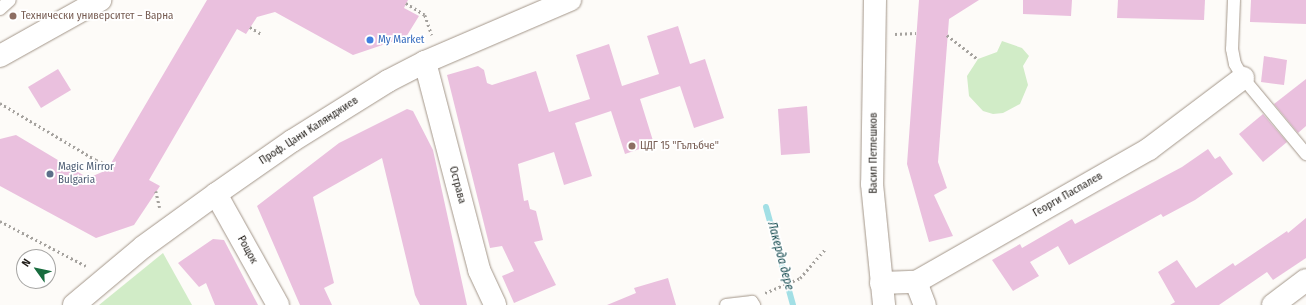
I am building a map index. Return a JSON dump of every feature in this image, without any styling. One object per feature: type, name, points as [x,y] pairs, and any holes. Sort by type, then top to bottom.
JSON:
[{"type":"street","points":[[0,56],[100,0]]},
{"type":"street","name":"Проф. Цани Калянджиев","points":[[74,305],[120,266],[216,194],[292,141],[432,59],[570,0]]},
{"type":"street","name":"Васил Петлешков","points":[[875,0],[872,184],[884,305]]},
{"type":"street","name":"Острава","points":[[432,59],[479,270],[495,305]]},
{"type":"street","name":"Георги Паспалев","points":[[881,282],[916,282],[1149,149],[1243,78]]},
{"type":"street","name":"Рощок","points":[[216,194],[278,305]]},
{"type":"street","points":[[1273,305],[1306,280]]},
{"type":"street","points":[[916,282],[925,305]]},
{"type":"lane","points":[[0,9],[10,0]]},
{"type":"lane","points":[[1234,0],[1232,49],[1243,78],[1306,154]]},
{"type":"lane","points":[[726,305],[752,302],[754,305]]},
{"type":"path","points":[[406,4],[425,15],[432,59]]},
{"type":"path","points":[[250,27],[261,34]]},
{"type":"path","points":[[947,35],[978,59]]},
{"type":"path","points":[[0,103],[96,160],[110,165]]},
{"type":"path","points":[[156,191],[162,216]]},
{"type":"path","points":[[0,221],[83,266],[120,266]]},
{"type":"path","points":[[774,286],[800,278],[825,249]]},
{"type":"green space","points":[[1002,41],[1022,48],[1029,56],[1023,66],[1028,85],[1020,104],[1003,113],[993,114],[983,111],[969,96],[967,76],[978,59],[997,52]]},
{"type":"green space","points":[[163,253],[192,305],[99,305]]},
{"type":"building","points":[[207,0],[408,0],[404,8],[419,16],[406,37],[353,55],[275,12],[257,17],[246,34],[237,29],[149,180],[160,186],[134,225],[96,238],[0,186],[0,139],[16,135],[88,178],[107,170]]},
{"type":"building","points":[[919,0],[979,0],[949,19],[938,162],[947,188],[934,195],[953,236],[929,242],[907,164]]},
{"type":"building","points":[[1023,0],[1072,0],[1071,16],[1023,14]]},
{"type":"building","points":[[1118,0],[1205,0],[1204,20],[1117,18]]},
{"type":"building","points":[[1251,0],[1306,0],[1306,24],[1250,22]]},
{"type":"building","points":[[678,26],[690,64],[705,59],[724,118],[694,128],[680,86],[640,99],[654,144],[625,154],[611,111],[575,123],[592,176],[564,185],[554,152],[518,164],[524,201],[528,200],[530,209],[536,211],[543,240],[534,242],[556,285],[514,303],[502,276],[514,271],[502,246],[490,248],[447,75],[478,66],[484,70],[487,83],[492,85],[536,71],[549,112],[590,99],[576,55],[609,44],[622,86],[659,74],[647,36]]},
{"type":"building","points":[[1264,56],[1287,60],[1284,85],[1261,82]]},
{"type":"building","points":[[58,69],[71,90],[41,108],[28,87]]},
{"type":"building","points":[[1306,79],[1306,126],[1298,133],[1274,104]]},
{"type":"building","points":[[807,106],[810,153],[781,155],[778,109]]},
{"type":"building","points":[[407,109],[413,111],[433,150],[467,305],[420,305],[415,295],[382,158],[313,197],[334,283],[324,288],[332,305],[300,305],[257,206],[339,143]]},
{"type":"building","points":[[1263,114],[1287,142],[1263,162],[1239,134]]},
{"type":"building","points":[[1208,149],[1215,159],[1220,156],[1233,174],[1195,200],[1163,217],[1161,214],[1069,265],[1058,246],[1030,262],[1039,276],[1013,291],[992,260],[1020,244],[1022,248],[1072,219],[1075,224],[1182,167]]},
{"type":"building","points":[[1306,218],[1306,258],[1273,280],[1267,272],[1219,305],[1170,305],[1175,302],[1158,272],[1177,260],[1196,288],[1233,263],[1235,266],[1287,231],[1288,233]]},
{"type":"building","points":[[213,239],[224,240],[258,305],[215,305],[206,283],[199,287],[178,263]]},
{"type":"building","points":[[668,278],[676,305],[607,305],[636,293],[634,288]]},
{"type":"waterway","name":"Лакерда дере","points":[[766,207],[793,305]]},
{"type":"place","name":"Технически университет – Варна","points":[[13,16]]},
{"type":"place","name":"My Market","points":[[370,40]]},
{"type":"place","name":"ЦДГ 15 \"Гълъбче\"","points":[[632,146]]},
{"type":"place","name":"Magic Mirror Bulgaria","points":[[50,174]]}]
